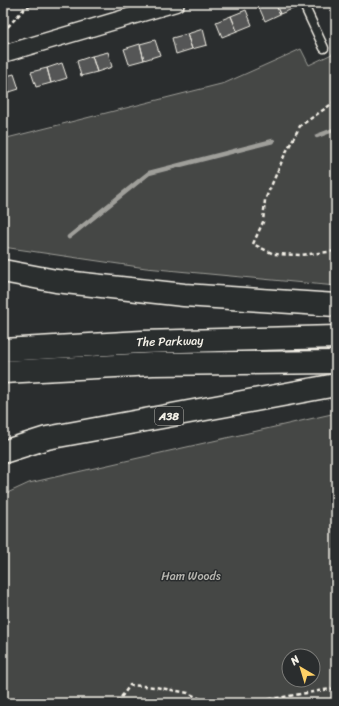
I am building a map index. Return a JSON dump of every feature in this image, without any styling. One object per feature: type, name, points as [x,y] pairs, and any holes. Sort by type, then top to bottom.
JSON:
[{"type":"highway","points":[[3,272],[56,282],[184,295],[336,306]]},
{"type":"highway","name":"The Parkway","points":[[3,350],[142,342],[336,337]]},
{"type":"highway","name":"The Parkway","points":[[3,372],[153,364],[336,362]]},
{"type":"highway","name":"A38","points":[[3,452],[47,438],[336,385]]},
{"type":"street","points":[[3,54],[176,3]]},
{"type":"lane","points":[[303,3],[324,48]]},
{"type":"path","points":[[3,32],[26,7],[40,3]]},
{"type":"path","points":[[336,101],[300,126],[285,154],[264,200],[263,222],[253,244],[274,254],[302,255],[336,251]]},
{"type":"path","points":[[117,703],[130,686],[155,687],[188,693],[209,703]]},
{"type":"path","points":[[248,703],[336,688]]},
{"type":"green space","points":[[301,49],[309,65],[336,52],[336,286],[146,268],[3,247],[3,139],[225,83]]},
{"type":"green space","name":"Ham Woods","points":[[336,413],[336,701],[318,703],[3,703],[3,495],[29,483]]},
{"type":"building","points":[[3,3],[12,3],[3,13]]},
{"type":"building","points":[[263,3],[275,3],[280,14],[265,21],[258,5]]},
{"type":"building","points":[[275,3],[293,3],[295,8],[280,14]]},
{"type":"building","points":[[246,10],[252,25],[237,31],[231,16]]},
{"type":"building","points":[[231,16],[237,31],[222,37],[216,22]]},
{"type":"building","points":[[203,29],[207,45],[192,49],[187,34]]},
{"type":"building","points":[[187,34],[192,49],[176,54],[172,38]]},
{"type":"building","points":[[155,40],[160,55],[144,60],[140,44]]},
{"type":"building","points":[[140,44],[144,60],[129,64],[124,49]]},
{"type":"building","points":[[108,52],[112,67],[97,72],[92,56]]},
{"type":"building","points":[[92,56],[97,72],[81,76],[77,61]]},
{"type":"building","points":[[62,63],[67,78],[51,83],[47,68]]},
{"type":"building","points":[[47,68],[51,83],[36,87],[31,72]]},
{"type":"building","points":[[14,74],[19,89],[3,94],[3,77]]},
{"type":"waterway","points":[[317,136],[336,129]]},
{"type":"waterway","points":[[69,237],[149,173],[273,141]]}]
